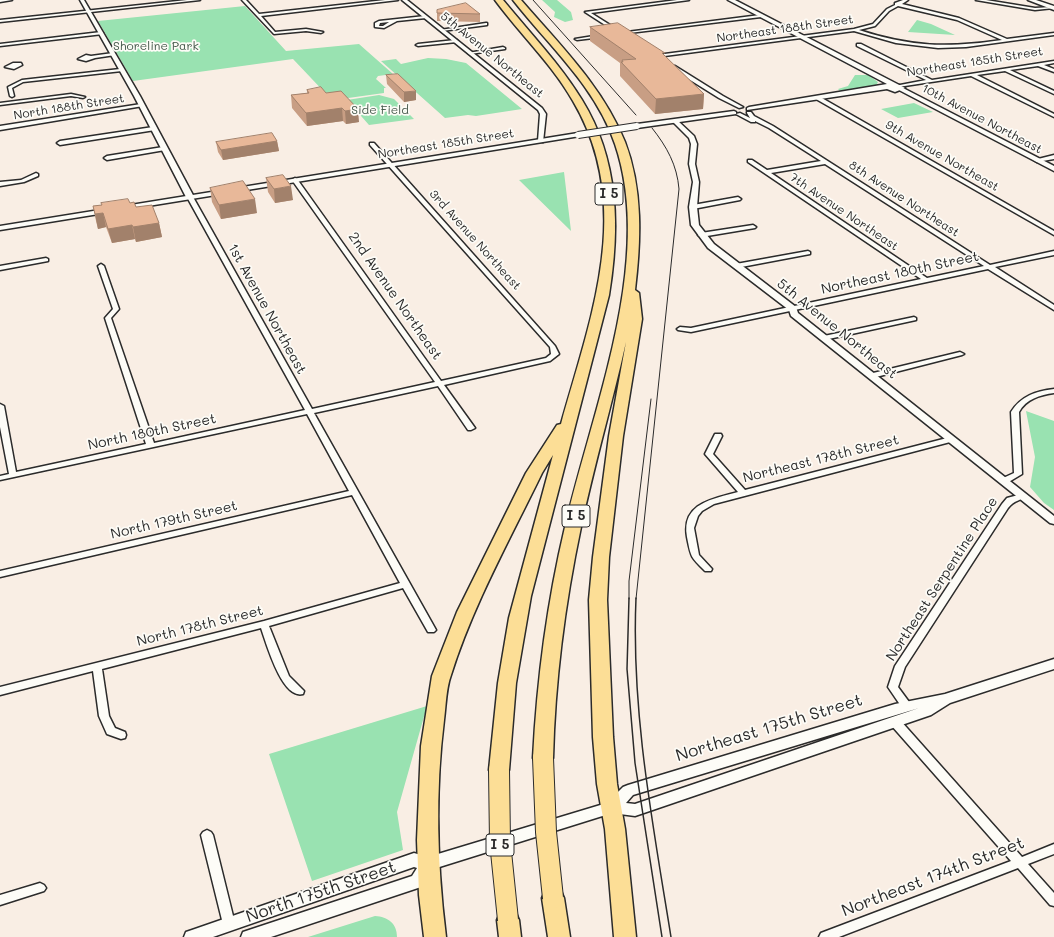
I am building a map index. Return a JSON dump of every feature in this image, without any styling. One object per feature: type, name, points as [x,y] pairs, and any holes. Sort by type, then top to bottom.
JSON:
[{"type":"highway","name":"I 5","points":[[499,0],[577,100],[596,140],[608,182],[611,225],[609,266],[599,311],[522,596],[513,636],[506,684],[499,770],[500,842],[509,928]]},
{"type":"highway","name":"I 5","points":[[517,0],[586,83],[605,110],[626,163],[633,197],[635,235],[631,278],[623,325],[573,526],[557,604],[546,697],[543,758],[546,832],[559,937]]},
{"type":"highway","points":[[625,937],[616,829],[607,784],[603,736],[598,600],[600,557],[616,436],[636,319],[631,278]]},
{"type":"highway","points":[[435,937],[427,840],[429,774],[441,676],[466,612],[531,479],[570,416]]},
{"type":"main road","points":[[731,0],[890,86]]},
{"type":"main road","points":[[1031,0],[1053,8]]},
{"type":"main road","points":[[733,111],[749,111],[890,86],[900,87]]},
{"type":"main road","points":[[733,111],[741,107],[749,111]]},
{"type":"main road","name":"Northeast 185th Street","points":[[0,228],[733,111]]},
{"type":"main road","name":"Northeast 175th Street","points":[[612,807],[628,791],[907,706],[945,699],[1054,664]]},
{"type":"main road","name":"Northeast 175th Street","points":[[525,833],[612,807],[635,810],[926,711],[945,699]]},
{"type":"main road","name":"North 175th Street","points":[[192,937],[414,860],[428,864],[525,833]]},
{"type":"main road","name":"North 175th Street","points":[[249,937],[418,881],[428,864]]},
{"type":"street","points":[[0,1],[10,0]]},
{"type":"street","name":"1st Avenue Northeast","points":[[82,0],[141,105],[163,149],[431,630]]},
{"type":"street","points":[[0,21],[198,0]]},
{"type":"street","points":[[244,0],[274,33],[306,30],[321,32]]},
{"type":"street","points":[[258,15],[396,0]]},
{"type":"street","name":"5th Avenue Northeast","points":[[404,0],[540,109],[543,114],[541,141]]},
{"type":"street","points":[[630,39],[587,12],[687,0]]},
{"type":"street","name":"Northeast 188th Street","points":[[728,101],[656,55],[854,30],[874,25],[896,4],[906,0]]},
{"type":"street","points":[[978,0],[1034,9],[1053,8]]},
{"type":"street","points":[[896,4],[958,19],[1007,40]]},
{"type":"street","points":[[614,34],[760,16]]},
{"type":"street","points":[[396,20],[425,17]]},
{"type":"street","points":[[442,30],[486,24]]},
{"type":"street","points":[[854,30],[890,40],[925,46],[956,47],[1054,34]]},
{"type":"street","points":[[0,45],[101,33]]},
{"type":"street","points":[[577,39],[607,35]]},
{"type":"street","points":[[418,45],[455,41]]},
{"type":"street","points":[[859,45],[931,81]]},
{"type":"street","points":[[470,53],[503,48]]},
{"type":"street","points":[[93,57],[113,54]]},
{"type":"street","name":"Northeast 185th Street","points":[[900,87],[1054,62]]},
{"type":"street","points":[[1039,64],[1054,71]]},
{"type":"street","points":[[12,96],[10,88],[17,75],[120,70]]},
{"type":"street","points":[[1006,70],[1054,93]]},
{"type":"street","points":[[972,75],[1054,116]]},
{"type":"street","name":"10th Avenue Northeast","points":[[900,87],[1054,169]]},
{"type":"street","points":[[0,104],[71,95],[83,97]]},
{"type":"street","name":"9th Avenue Northeast","points":[[818,98],[1054,233]]},
{"type":"street","points":[[728,101],[741,107]]},
{"type":"street","points":[[728,101],[732,105],[733,111]]},
{"type":"street","name":"North 188th Street","points":[[0,128],[141,105]]},
{"type":"street","name":"8th Avenue Northeast","points":[[733,111],[762,123]]},
{"type":"street","name":"8th Avenue Northeast","points":[[749,111],[752,117],[826,162],[1054,308]]},
{"type":"street","name":"5th Avenue Northeast","points":[[675,120],[692,137],[694,144],[692,164],[696,191],[693,207],[694,225],[711,246],[792,309],[794,314],[1054,521]]},
{"type":"street","points":[[60,143],[153,129]]},
{"type":"street","name":"3rd Avenue Northeast","points":[[372,144],[553,347],[555,354],[548,360],[440,384]]},
{"type":"street","points":[[107,158],[163,149]]},
{"type":"street","points":[[1037,160],[1054,157]]},
{"type":"street","name":"7th Avenue Northeast","points":[[750,161],[926,280]]},
{"type":"street","points":[[767,172],[826,162]]},
{"type":"street","points":[[0,184],[22,181],[36,175]]},
{"type":"street","name":"2nd Avenue Northeast","points":[[295,180],[471,428]]},
{"type":"street","points":[[693,207],[738,199]]},
{"type":"street","points":[[701,235],[753,226]]},
{"type":"street","points":[[736,266],[808,253]]},
{"type":"street","name":"Northeast 180th Street","points":[[680,330],[691,330],[1054,253]]},
{"type":"street","points":[[0,268],[46,260]]},
{"type":"street","points":[[101,266],[116,309],[108,318],[151,446]]},
{"type":"street","points":[[824,338],[914,319]]},
{"type":"street","points":[[872,376],[960,354]]},
{"type":"street","points":[[310,411],[440,384]]},
{"type":"street","name":"Northeast Serpentine Place","points":[[1004,481],[1018,474],[1015,412],[1018,404],[1026,399],[1054,391]]},
{"type":"street","points":[[0,406],[13,476]]},
{"type":"street","name":"North 180th Street","points":[[0,478],[310,411]]},
{"type":"street","points":[[718,436],[709,454],[743,493]]},
{"type":"street","name":"Northeast 178th Street","points":[[708,569],[695,556],[690,528],[694,515],[699,509],[711,502],[951,439]]},
{"type":"street","name":"North 179th Street","points":[[0,574],[354,492]]},
{"type":"street","name":"Northeast Serpentine Place","points":[[907,706],[893,687],[900,666],[1005,506],[1010,500],[1022,496]]},
{"type":"street","name":"North 178th Street","points":[[0,691],[264,624],[405,585]]},
{"type":"street","points":[[264,624],[285,678],[299,691]]},
{"type":"street","points":[[96,666],[104,716],[111,731],[121,735]]},
{"type":"street","points":[[895,722],[1054,901]]},
{"type":"street","points":[[207,834],[229,924]]},
{"type":"street","name":"Northeast 174th Street","points":[[834,936],[1054,849]]},
{"type":"street","points":[[0,900],[40,888]]},
{"type":"green space","points":[[542,0],[557,0],[571,12],[573,20],[565,22],[554,17],[555,12]]},
{"type":"green space","name":"Shoreline Park","points":[[245,6],[286,51],[359,44],[393,74],[378,76],[376,79],[386,88],[384,88],[384,93],[341,99],[329,97],[293,59],[133,81],[98,21]]},
{"type":"green space","points":[[917,20],[931,24],[955,35],[908,32]]},
{"type":"green space","points":[[428,58],[446,59],[466,63],[522,109],[476,116],[468,115],[445,118],[381,61],[396,59],[401,64]]},
{"type":"green space","points":[[855,75],[868,75],[878,82],[876,86],[841,92],[838,89],[848,86]]},
{"type":"green space","name":"Side Field","points":[[379,95],[394,99],[414,119],[369,125],[347,100]]},
{"type":"green space","points":[[914,103],[933,112],[898,118],[881,109]]},
{"type":"green space","points":[[564,172],[571,231],[519,180]]},
{"type":"green space","points":[[1026,411],[1054,421],[1054,510],[1044,503],[1030,487],[1035,457]]},
{"type":"green space","points":[[427,706],[397,812],[403,850],[312,881],[269,754]]},
{"type":"green space","points":[[375,916],[388,919],[393,924],[397,932],[397,937],[308,937]]},
{"type":"building","points":[[466,3],[480,14],[437,13],[437,10]]},
{"type":"building","points":[[618,23],[665,53],[662,53],[704,94],[656,99],[621,62],[623,62],[622,60],[636,59],[590,27]]},
{"type":"building","points":[[398,74],[416,91],[404,92],[386,75]]},
{"type":"building","points":[[321,87],[326,93],[341,91],[358,109],[345,111],[342,108],[306,113],[291,95],[309,93],[307,90]]},
{"type":"building","points":[[272,133],[277,141],[221,150],[216,142]]},
{"type":"building","points":[[283,175],[291,186],[274,189],[266,178]]},
{"type":"building","points":[[243,181],[255,199],[219,205],[210,188]]},
{"type":"building","points":[[128,199],[130,203],[134,202],[136,207],[152,205],[159,223],[108,229],[103,213],[95,214],[93,206],[102,205],[101,203]]},
{"type":"tram line","points":[[533,0],[636,115]]},
{"type":"tram line","points":[[636,599],[679,189],[674,164],[662,142],[652,128]]},
{"type":"tram line","points":[[629,598],[629,581],[651,399]]},
{"type":"tram line","points":[[629,598],[627,669],[635,763],[662,937]]},
{"type":"tram line","points":[[636,598],[635,641],[640,726],[651,811],[671,937]]}]
